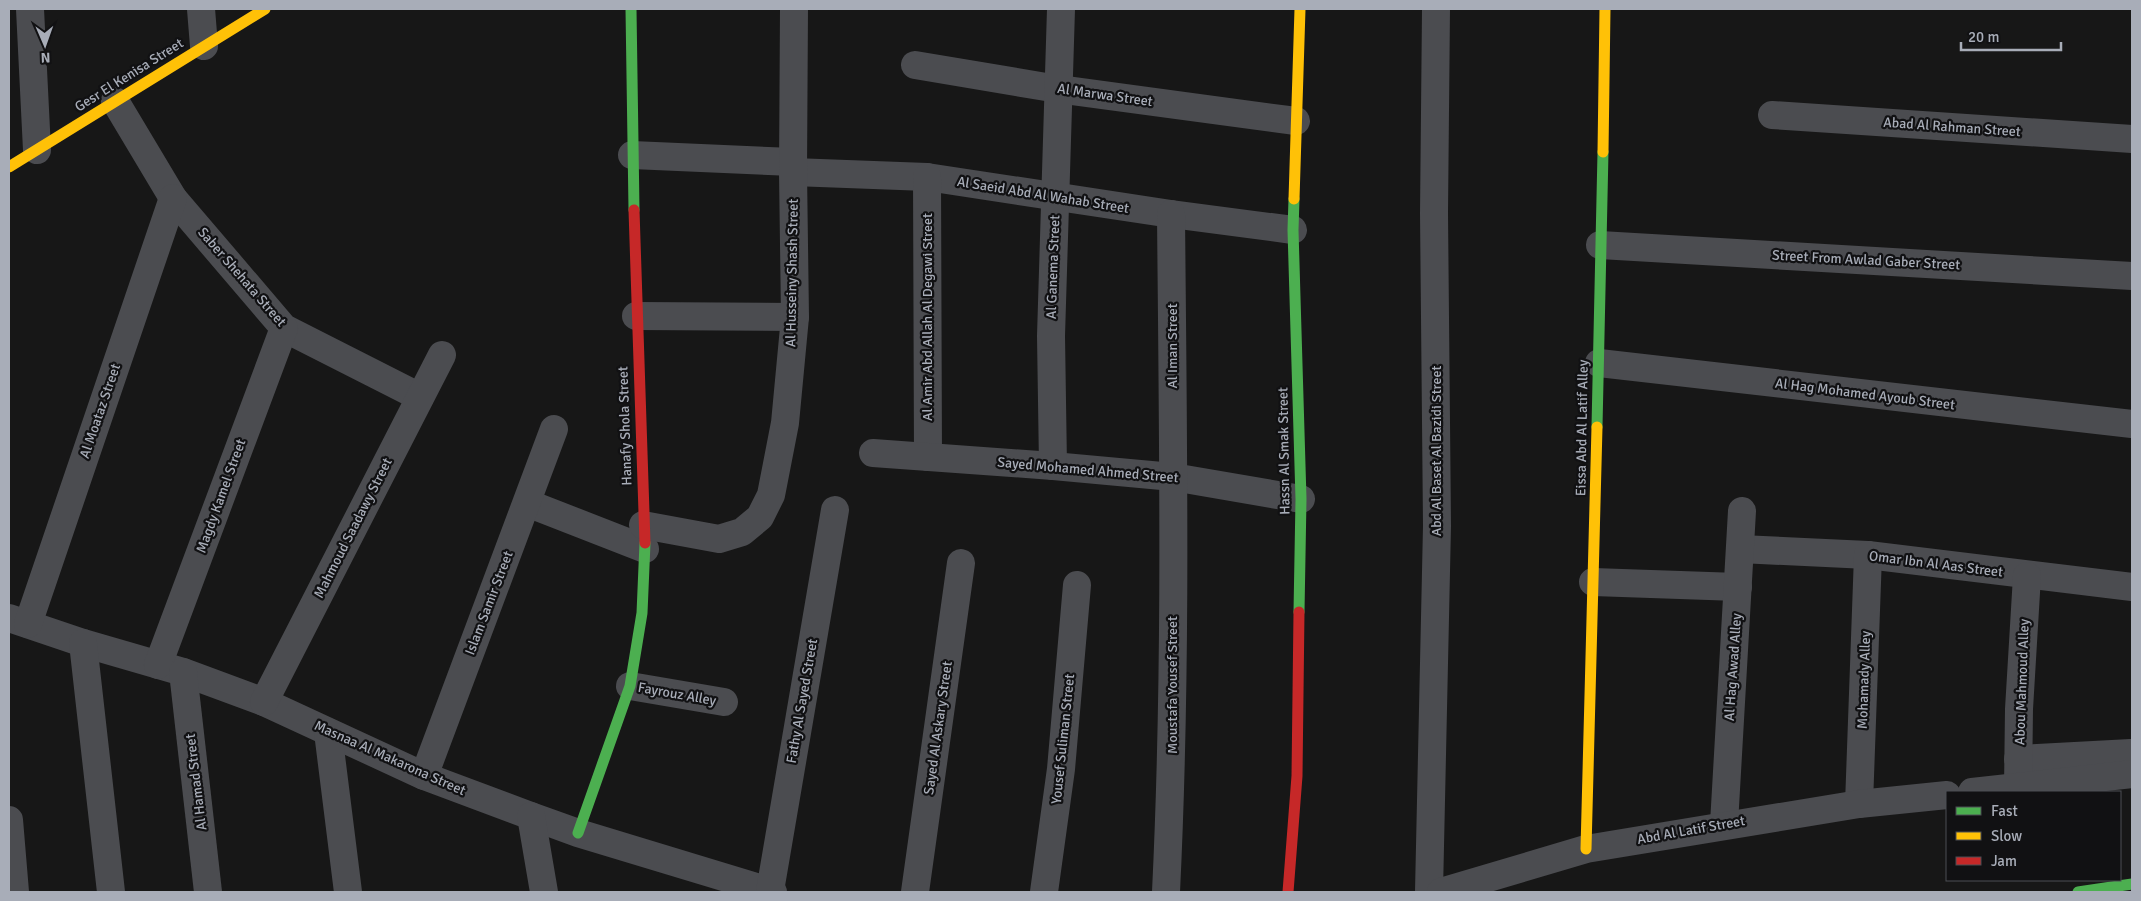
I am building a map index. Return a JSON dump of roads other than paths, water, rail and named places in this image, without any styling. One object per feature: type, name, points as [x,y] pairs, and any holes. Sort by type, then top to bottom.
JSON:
[{"type":"main road","name":"Gesr El Kenisa Street","points":[[9,167],[265,9]]},
{"type":"main road","name":"Hanafy Shola Street","points":[[578,833],[630,686],[642,613],[644,537],[632,155],[631,9]]},
{"type":"main road","name":"Hassn Al Smak Street","points":[[1288,892],[1297,776],[1301,499],[1293,230],[1300,9]]},
{"type":"main road","name":"Eissa Abd Al Latif Alley","points":[[1586,848],[1599,363],[1604,9]]},
{"type":"main road","points":[[2078,892],[2132,884]]},
{"type":"street","points":[[201,9],[204,46]]},
{"type":"street","name":"Al Husseiny Shash Street","points":[[644,537],[719,539],[742,532],[760,517],[771,495],[786,422],[795,317],[793,167],[794,9]]},
{"type":"street","name":"Al Ganema Street","points":[[1053,466],[1051,336],[1061,9]]},
{"type":"street","name":"Abd Al Baset Al Bazidi Street","points":[[1429,892],[1437,526],[1434,223],[1436,9]]},
{"type":"street","points":[[23,10],[37,150]]},
{"type":"street","name":"Al Marwa Street","points":[[915,65],[1058,89],[1296,121]]},
{"type":"street","name":"Saber Shehata Street","points":[[115,101],[173,198],[284,328],[420,397]]},
{"type":"street","name":"Abad Al Rahman Street","points":[[1772,115],[2132,139]]},
{"type":"street","name":"Al Saeid Abd Al Wahab Street","points":[[632,155],[927,177],[1171,214],[1293,230]]},
{"type":"street","name":"Al Amir Abd Allah Al Degawi Street","points":[[927,177],[928,457]]},
{"type":"street","name":"Al Moataz Street","points":[[18,621],[173,198]]},
{"type":"street","name":"Al Iman Street","points":[[1171,214],[1173,478]]},
{"type":"street","name":"Street From Awlad Gaber Street","points":[[1600,245],[2132,276]]},
{"type":"street","points":[[636,316],[795,317]]},
{"type":"street","name":"Magdy Kamel Street","points":[[170,668],[284,328]]},
{"type":"street","name":"Mahmoud Saadawy Street","points":[[264,702],[442,355]]},
{"type":"street","name":"Al Hag Mohamed Ayoub Street","points":[[1599,363],[2132,424]]},
{"type":"street","name":"Islam Samir Street","points":[[424,776],[554,430]]},
{"type":"street","name":"Sayed Mohamed Ahmed Street","points":[[873,453],[1053,466],[1173,478],[1301,499]]},
{"type":"street","name":"Moustafa Yousef Street","points":[[1166,892],[1171,785],[1173,478]]},
{"type":"street","points":[[527,503],[644,537]]},
{"type":"street","name":"Fathy Al Sayed Street","points":[[772,892],[835,510]]},
{"type":"street","name":"Al Hag Awad Alley","points":[[1724,824],[1742,511]]},
{"type":"street","name":"Omar Ibn Al Aas Street","points":[[1740,549],[1868,555],[2026,576],[2132,587]]},
{"type":"street","name":"Mohamady Alley","points":[[1860,804],[1868,555]]},
{"type":"street","name":"Sayed Al Askary Street","points":[[916,892],[961,563]]},
{"type":"street","name":"Abou Mahmoud Alley","points":[[2018,788],[2019,709],[2026,576]]},
{"type":"street","points":[[1593,582],[1738,587]]},
{"type":"street","name":"Yousef Suliman Street","points":[[1044,892],[1061,769],[1077,585]]},
{"type":"street","name":"Masnaa Al Makarona Street","points":[[18,621],[82,643],[170,668],[264,702],[424,776],[578,833],[772,892]]},
{"type":"street","points":[[82,643],[111,892]]},
{"type":"street","name":"Al Hamad Street","points":[[170,668],[208,892]]},
{"type":"street","name":"Fayrouz Alley","points":[[630,686],[724,702]]},
{"type":"street","points":[[328,732],[348,892]]},
{"type":"street","points":[[2018,759],[2132,764]]},
{"type":"street","points":[[1984,791],[2018,788],[2132,764]]},
{"type":"street","name":"Abd Al Latif Street","points":[[1441,892],[1504,883],[1586,848],[1724,824],[1860,804],[1946,795]]},
{"type":"street","points":[[532,816],[544,892]]},
{"type":"street","points":[[9,820],[15,892]]}]
